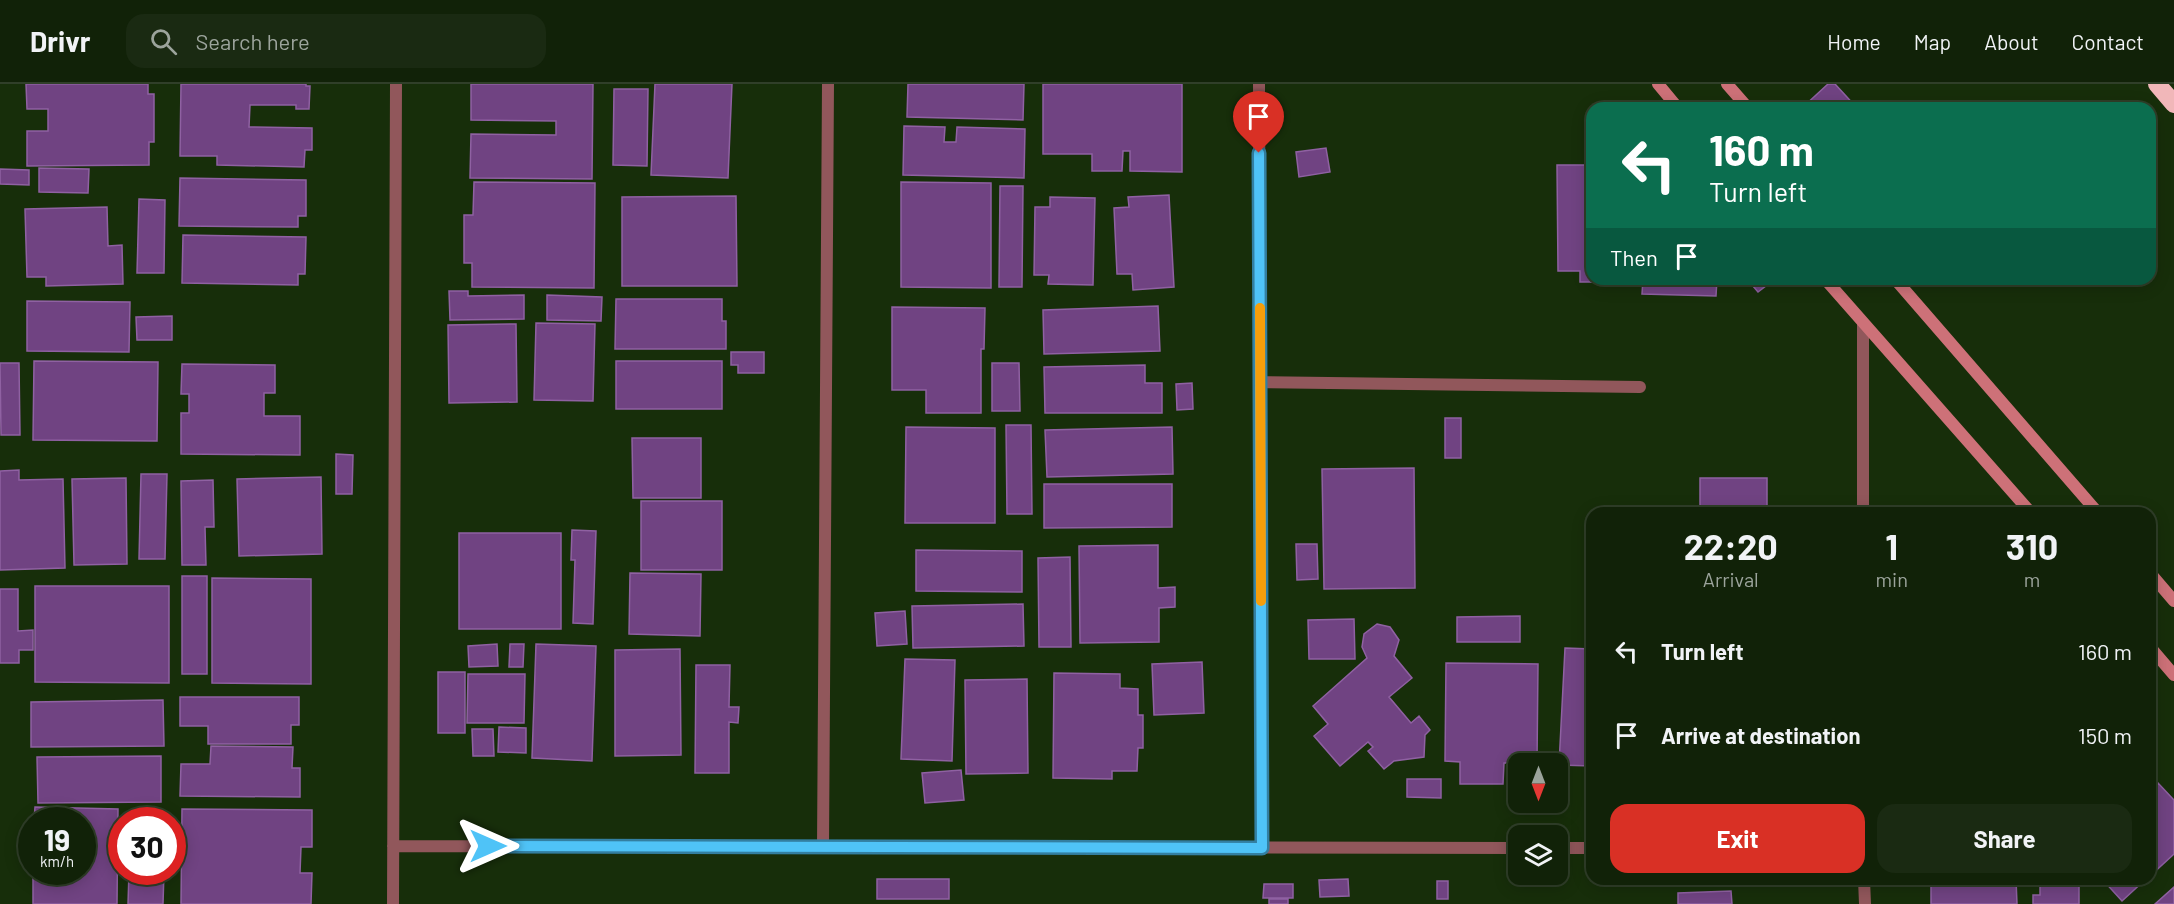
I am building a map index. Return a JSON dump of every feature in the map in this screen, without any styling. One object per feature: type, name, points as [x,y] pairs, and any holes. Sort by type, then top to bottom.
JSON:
[{"type":"highway","points":[[2157,84],[2174,104]]},
{"type":"street","points":[[393,904],[396,84]]},
{"type":"street","points":[[823,846],[828,84]]},
{"type":"street","points":[[1259,84],[1262,848]]},
{"type":"street","points":[[1658,84],[1673,102]]},
{"type":"street","points":[[1727,84],[1743,102]]},
{"type":"street","points":[[1830,285],[2026,507]]},
{"type":"street","points":[[1900,285],[2093,507]]},
{"type":"street","points":[[1863,323],[1863,507]]},
{"type":"street","points":[[1260,382],[1640,387]]},
{"type":"street","points":[[2156,580],[2174,601]]},
{"type":"street","points":[[2156,654],[2174,675]]},
{"type":"street","points":[[393,846],[1508,848]]},
{"type":"street","points":[[1568,848],[1586,848]]},
{"type":"street","points":[[1864,885],[1864,904]]},
{"type":"building","points":[[26,84],[148,84],[148,94],[154,94],[154,142],[149,142],[149,165],[27,166],[27,131],[48,131],[48,109],[27,109]]},
{"type":"building","points":[[181,84],[306,84],[310,86],[309,109],[296,109],[296,105],[250,105],[249,127],[312,128],[312,150],[305,150],[304,167],[217,165],[217,156],[180,156]]},
{"type":"building","points":[[471,84],[593,84],[592,179],[470,178],[471,134],[556,135],[556,121],[471,120]]},
{"type":"building","points":[[655,84],[732,84],[728,178],[651,175]]},
{"type":"building","points":[[908,84],[1024,84],[1023,120],[907,117]]},
{"type":"building","points":[[1043,84],[1182,84],[1182,172],[1130,171],[1130,151],[1123,151],[1122,171],[1092,171],[1092,154],[1043,154]]},
{"type":"building","points":[[1828,84],[1835,84],[1852,102],[1808,102]]},
{"type":"building","points":[[614,89],[648,89],[647,166],[613,165]]},
{"type":"building","points":[[904,126],[945,127],[944,142],[956,142],[957,127],[1025,129],[1024,178],[903,175]]},
{"type":"building","points":[[1326,148],[1330,172],[1299,177],[1296,152]]},
{"type":"building","points":[[1557,165],[1586,165],[1586,282],[1580,282],[1580,271],[1558,271]]},
{"type":"building","points":[[39,168],[89,169],[88,193],[39,192]]},
{"type":"building","points":[[0,169],[29,170],[29,185],[0,184]]},
{"type":"building","points":[[180,178],[306,180],[306,216],[298,216],[298,227],[179,226]]},
{"type":"building","points":[[474,182],[595,183],[594,288],[472,287],[472,263],[464,263],[464,215],[473,215]]},
{"type":"building","points":[[901,182],[991,183],[991,288],[901,287]]},
{"type":"building","points":[[1000,186],[1023,186],[1022,287],[999,287]]},
{"type":"building","points":[[1169,195],[1174,287],[1133,290],[1132,274],[1117,274],[1114,208],[1129,207],[1128,197]]},
{"type":"building","points":[[736,196],[737,286],[622,286],[622,197]]},
{"type":"building","points":[[1050,197],[1095,198],[1093,285],[1048,284],[1049,275],[1034,275],[1035,207],[1050,207]]},
{"type":"building","points":[[139,199],[165,200],[164,273],[137,273]]},
{"type":"building","points":[[107,207],[108,246],[122,245],[123,284],[46,286],[46,277],[27,277],[25,209]]},
{"type":"building","points":[[183,235],[306,237],[305,274],[298,274],[298,285],[182,283]]},
{"type":"building","points":[[1643,285],[1717,285],[1716,296],[1642,294]]},
{"type":"building","points":[[1752,285],[1767,285],[1758,292]]},
{"type":"building","points":[[449,291],[468,291],[468,296],[524,295],[524,319],[450,320]]},
{"type":"building","points":[[547,295],[602,297],[601,321],[547,320]]},
{"type":"building","points":[[616,299],[722,299],[722,321],[726,321],[726,349],[615,349]]},
{"type":"building","points":[[27,301],[130,302],[129,352],[27,351]]},
{"type":"building","points":[[1158,306],[1160,351],[1044,354],[1043,310]]},
{"type":"building","points":[[892,307],[985,308],[984,349],[981,349],[981,413],[926,413],[926,390],[892,390]]},
{"type":"building","points":[[172,316],[172,340],[137,340],[136,317]]},
{"type":"building","points":[[536,323],[595,324],[593,401],[534,400]]},
{"type":"building","points":[[516,324],[517,402],[449,403],[448,325]]},
{"type":"building","points":[[731,352],[764,352],[764,373],[738,373],[738,365],[731,365]]},
{"type":"building","points":[[34,361],[158,362],[157,441],[33,440]]},
{"type":"building","points":[[616,361],[722,361],[722,409],[616,409]]},
{"type":"building","points":[[0,363],[19,363],[20,435],[1,435]]},
{"type":"building","points":[[992,363],[1019,363],[1020,411],[992,411]]},
{"type":"building","points":[[182,364],[275,365],[275,393],[264,393],[264,416],[300,416],[300,455],[181,454],[181,413],[189,413],[189,394],[181,394]]},
{"type":"building","points":[[1145,365],[1145,383],[1162,383],[1162,413],[1045,413],[1044,367]]},
{"type":"building","points":[[1192,383],[1193,409],[1177,410],[1176,384]]},
{"type":"building","points":[[1445,418],[1461,418],[1461,458],[1445,458]]},
{"type":"building","points":[[1006,425],[1031,425],[1032,514],[1007,514]]},
{"type":"building","points":[[906,427],[995,428],[995,523],[905,523]]},
{"type":"building","points":[[1172,427],[1173,474],[1047,477],[1045,430]]},
{"type":"building","points":[[632,438],[701,438],[701,498],[633,498]]},
{"type":"building","points":[[336,454],[353,455],[352,494],[336,494]]},
{"type":"building","points":[[1414,468],[1415,588],[1324,589],[1322,469]]},
{"type":"building","points":[[19,470],[19,480],[63,479],[65,568],[0,570],[0,471]]},
{"type":"building","points":[[141,474],[167,474],[165,559],[139,559]]},
{"type":"building","points":[[321,477],[322,554],[239,556],[237,479]]},
{"type":"building","points":[[126,478],[127,564],[74,565],[72,479]]},
{"type":"building","points":[[1700,478],[1767,478],[1767,507],[1700,507]]},
{"type":"building","points":[[213,480],[214,527],[205,527],[206,565],[182,565],[181,481]]},
{"type":"building","points":[[1044,484],[1172,484],[1172,527],[1044,528]]},
{"type":"building","points":[[641,501],[722,501],[722,570],[641,570]]},
{"type":"building","points":[[572,530],[596,531],[593,624],[573,623],[575,560],[571,560]]},
{"type":"building","points":[[459,533],[561,533],[561,629],[459,629]]},
{"type":"building","points":[[1296,544],[1317,544],[1318,579],[1297,580]]},
{"type":"building","points":[[1158,545],[1158,588],[1175,587],[1175,607],[1159,608],[1159,642],[1080,643],[1079,546]]},
{"type":"building","points":[[916,550],[1022,551],[1022,592],[916,591]]},
{"type":"building","points":[[1070,557],[1071,647],[1039,647],[1038,558]]},
{"type":"building","points":[[630,573],[701,574],[700,636],[629,634]]},
{"type":"building","points":[[182,576],[207,576],[207,674],[182,674]]},
{"type":"building","points":[[212,578],[311,579],[311,684],[212,683]]},
{"type":"building","points":[[35,586],[169,586],[169,683],[35,682]]},
{"type":"building","points":[[0,589],[18,589],[18,631],[33,630],[33,650],[19,650],[19,663],[0,663]]},
{"type":"building","points":[[1023,604],[1024,646],[913,648],[912,606]]},
{"type":"building","points":[[905,611],[907,644],[877,646],[875,613]]},
{"type":"building","points":[[1520,616],[1520,642],[1457,642],[1457,617]]},
{"type":"building","points":[[1354,619],[1355,659],[1309,659],[1308,620]]},
{"type":"building","points":[[1377,624],[1390,627],[1399,640],[1394,656],[1412,678],[1389,697],[1411,723],[1419,716],[1430,730],[1425,735],[1424,757],[1394,761],[1384,769],[1368,751],[1373,747],[1368,742],[1340,766],[1314,736],[1328,724],[1313,706],[1367,658],[1362,647],[1364,634]]},
{"type":"building","points":[[497,644],[498,666],[469,667],[468,646]]},
{"type":"building","points":[[510,644],[524,644],[523,667],[509,667]]},
{"type":"building","points":[[536,644],[596,646],[592,761],[532,758]]},
{"type":"building","points":[[1565,648],[1586,649],[1586,766],[1568,765],[1568,753],[1560,753]]},
{"type":"building","points":[[680,649],[681,755],[615,756],[615,650]]},
{"type":"building","points":[[905,659],[955,660],[952,761],[901,759]]},
{"type":"building","points":[[1202,662],[1204,713],[1154,715],[1152,664]]},
{"type":"building","points":[[1446,663],[1538,664],[1537,753],[1508,753],[1508,763],[1504,763],[1503,784],[1460,784],[1460,762],[1445,761]]},
{"type":"building","points":[[696,665],[730,665],[729,707],[739,707],[738,723],[729,722],[729,773],[695,773]]},
{"type":"building","points":[[438,672],[465,672],[465,733],[438,733]]},
{"type":"building","points":[[1054,673],[1120,674],[1120,688],[1138,689],[1138,715],[1143,715],[1143,748],[1138,748],[1137,771],[1112,771],[1112,779],[1053,778]]},
{"type":"building","points":[[468,674],[525,674],[524,723],[467,723]]},
{"type":"building","points":[[1027,679],[1028,773],[966,774],[965,680]]},
{"type":"building","points":[[180,697],[299,697],[299,725],[291,725],[291,744],[208,744],[208,726],[180,726]]},
{"type":"building","points":[[163,700],[164,746],[31,747],[31,702]]},
{"type":"building","points":[[499,727],[526,728],[526,753],[498,752]]},
{"type":"building","points":[[472,729],[493,729],[494,756],[473,756]]},
{"type":"building","points":[[211,746],[293,747],[292,768],[300,768],[300,797],[180,796],[181,764],[210,764]]},
{"type":"building","points":[[161,756],[161,802],[38,803],[37,757]]},
{"type":"building","points":[[961,770],[964,800],[925,803],[922,773]]},
{"type":"building","points":[[1407,779],[1441,779],[1441,798],[1407,797]]},
{"type":"building","points":[[2158,783],[2174,800],[2174,854],[2156,870],[2156,785]]},
{"type":"building","points":[[96,808],[108,809],[108,885],[117,885],[117,904],[33,904],[33,885],[96,885]]},
{"type":"building","points":[[186,809],[312,810],[312,847],[301,847],[300,873],[312,873],[311,904],[181,904],[181,885],[186,885]]},
{"type":"building","points":[[877,879],[949,879],[949,899],[877,899]]},
{"type":"building","points":[[1348,879],[1349,896],[1320,897],[1319,880]]},
{"type":"building","points":[[1437,881],[1448,881],[1448,899],[1437,899]]},
{"type":"building","points":[[1264,884],[1293,884],[1293,898],[1263,898]]},
{"type":"building","points":[[129,885],[164,885],[163,904],[128,904]]},
{"type":"building","points":[[1931,885],[2016,885],[2017,904],[1931,904]]},
{"type":"building","points":[[2040,885],[2079,885],[2079,904],[2033,904],[2033,895],[2040,895]]},
{"type":"building","points":[[2107,885],[2139,885],[2122,901]]},
{"type":"building","points":[[2174,887],[2174,904],[2155,904]]},
{"type":"building","points":[[1731,891],[1732,904],[1678,904],[1678,893]]},
{"type":"building","points":[[1269,899],[1288,899],[1288,904],[1269,904]]},
{"type":"slow traffic","points":[[1260,308],[1261,601]]},
{"type":"route","points":[[488,846],[1262,848],[1259,153]]}]
